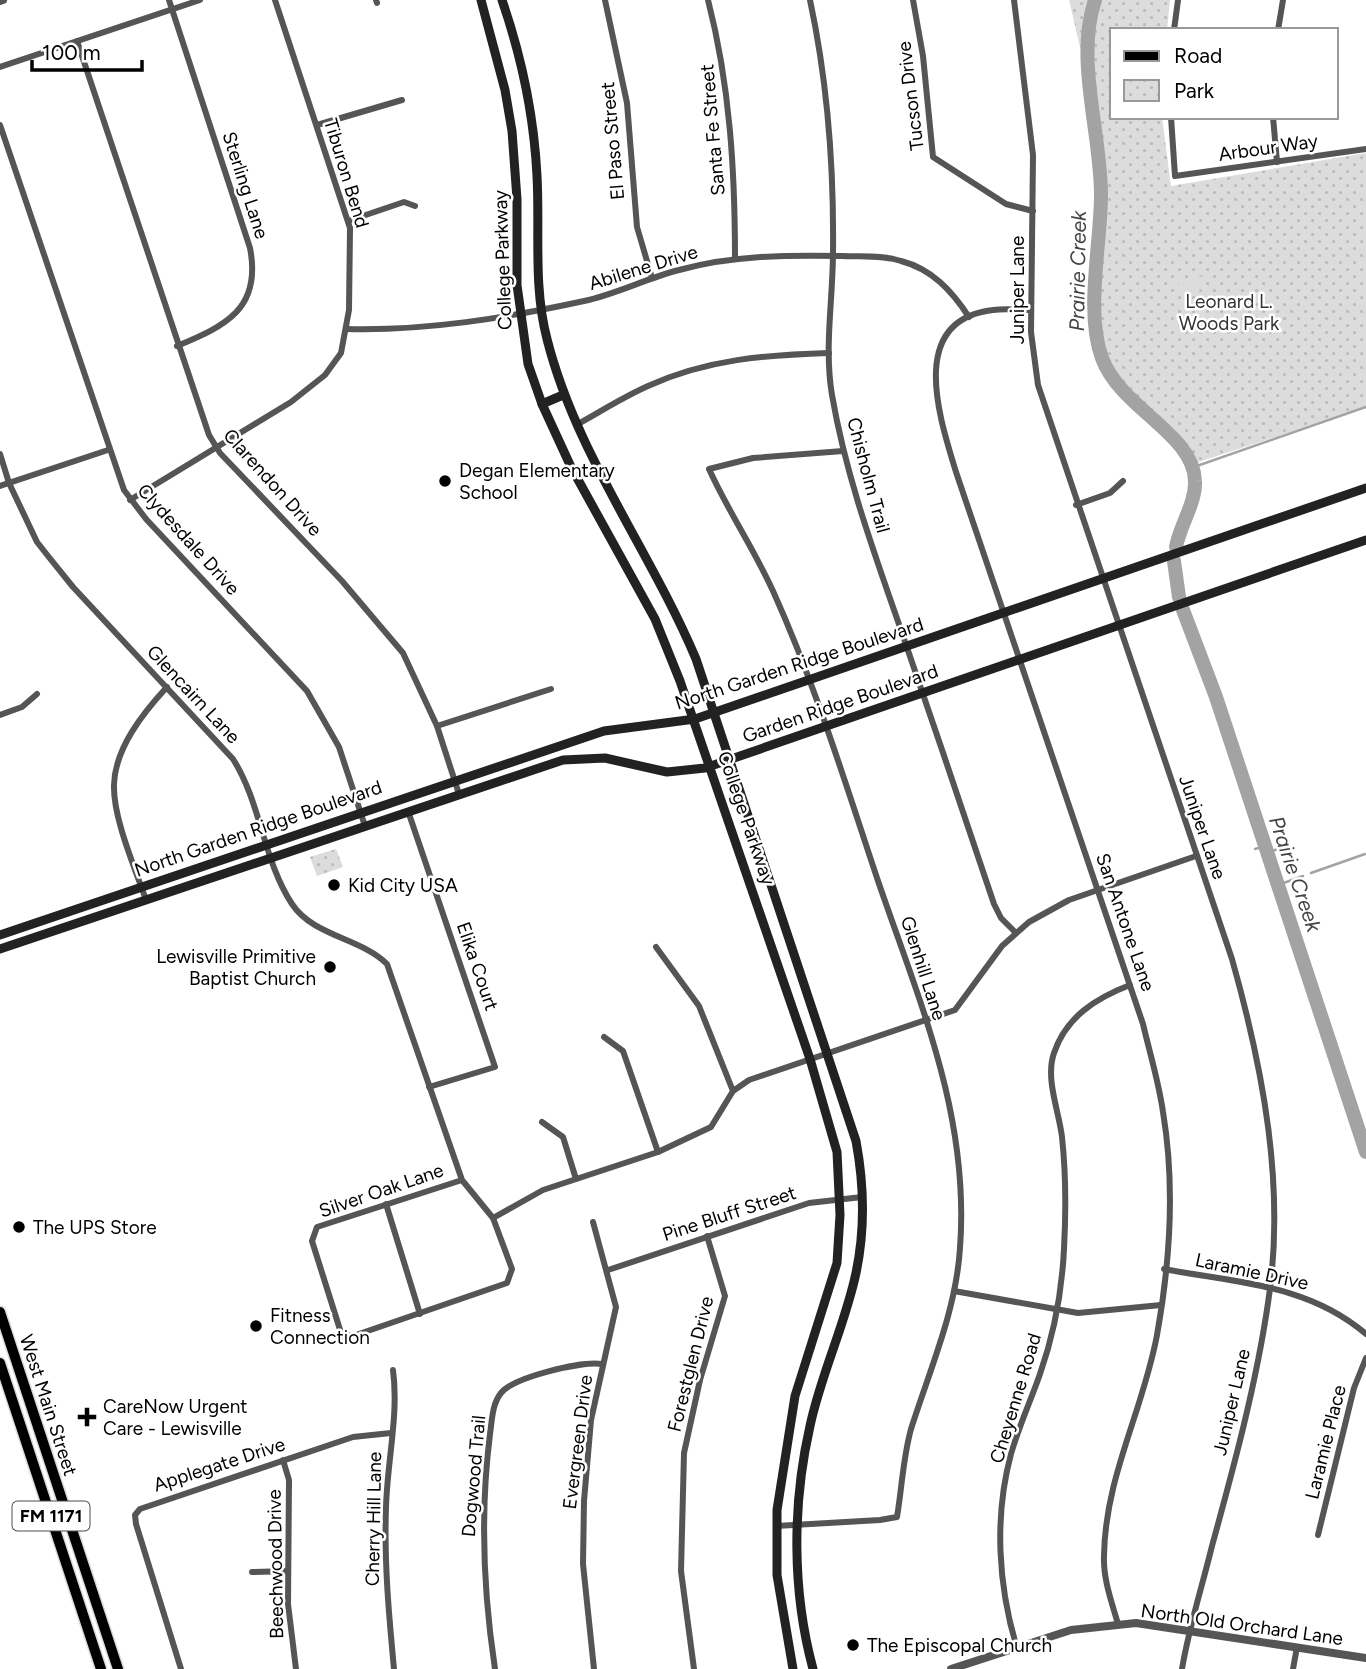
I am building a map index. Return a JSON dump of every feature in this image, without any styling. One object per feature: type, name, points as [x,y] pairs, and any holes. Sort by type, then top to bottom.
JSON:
[{"type":"main road","name":"College Parkway","points":[[481,0],[512,131],[521,312],[528,364],[542,404],[571,467],[655,619],[695,719],[810,1059],[837,1152],[840,1199],[836,1263],[794,1395],[784,1451],[776,1526],[777,1575],[793,1669]]},
{"type":"main road","name":"College Parkway","points":[[502,0],[521,59],[534,135],[541,310],[563,395],[575,425],[668,596],[696,659],[856,1141],[862,1197],[861,1244],[856,1274],[809,1427],[796,1525],[798,1572],[813,1669]]},
{"type":"main road","points":[[542,404],[563,395]]},
{"type":"main road","name":"North Garden Ridge Boulevard","points":[[0,935],[604,731],[695,719],[1366,488]]},
{"type":"main road","name":"Garden Ridge Boulevard","points":[[0,948],[563,760],[605,758],[667,772],[695,771],[1366,540]]},
{"type":"main road","points":[[61,914],[65,927]]},
{"type":"main road","name":"West Main Street","points":[[0,1311],[118,1669]]},
{"type":"main road","name":"West Main Street","points":[[0,1363],[101,1669]]},
{"type":"main road","points":[[50,1513],[65,1508]]},
{"type":"main road","points":[[90,1635],[106,1630]]},
{"type":"street","name":"Sterling Lane","points":[[169,0],[250,248],[253,267],[246,298],[234,316],[217,329],[177,346]]},
{"type":"street","points":[[0,66],[200,0]]},
{"type":"street","name":"Tiburon Bend","points":[[130,500],[314,386],[341,353],[347,329],[352,265],[348,220],[275,0]]},
{"type":"street","name":"El Paso Street","points":[[605,0],[627,103],[637,227],[652,278]]},
{"type":"street","name":"Santa Fe Street","points":[[708,0],[727,90],[735,201],[735,259]]},
{"type":"street","name":"Chisholm Trail","points":[[810,0],[828,98],[833,256],[829,353],[831,392],[843,451],[862,517],[994,904],[1001,918],[1016,932]]},
{"type":"street","name":"Tucson Drive","points":[[912,0],[923,56],[933,157],[1006,204],[1033,211]]},
{"type":"street","name":"Juniper Lane","points":[[1014,0],[1030,116],[1033,211],[1031,310],[1038,385],[1245,1006],[1263,1091],[1274,1207],[1270,1289],[1259,1356],[1182,1669]]},
{"type":"street","points":[[1174,28],[1178,0]]},
{"type":"street","points":[[1278,28],[1283,0]]},
{"type":"street","name":"Clarendon Drive","points":[[77,41],[203,421],[217,447],[381,625],[412,670],[437,726],[459,794]]},
{"type":"street","points":[[317,125],[402,100]]},
{"type":"street","name":"Arbour Way","points":[[1171,119],[1175,176],[1366,149]]},
{"type":"street","points":[[1273,119],[1277,162]]},
{"type":"street","name":"Clydesdale Drive","points":[[0,125],[108,450],[130,500],[307,691],[335,739],[365,825]]},
{"type":"street","points":[[348,220],[404,202],[415,206]]},
{"type":"street","name":"Abilene Drive","points":[[347,329],[403,330],[541,310],[602,298],[652,278],[712,262],[833,256],[903,261],[947,286],[969,317]]},
{"type":"street","points":[[969,317],[992,310],[1031,310]]},
{"type":"street","name":"San Antone Lane","points":[[969,317],[948,335],[940,348],[934,380],[946,438],[1143,1024],[1164,1114],[1169,1178],[1161,1306],[1143,1393],[1113,1478],[1108,1514],[1104,1559],[1118,1624]]},
{"type":"street","points":[[575,425],[649,385],[697,368],[748,357],[829,353]]},
{"type":"street","points":[[0,486],[108,450]]},
{"type":"street","name":"Glenhill Lane","points":[[776,1526],[897,1517],[912,1429],[954,1291],[960,1248],[961,1163],[950,1102],[925,1020],[809,680],[773,592],[726,507],[709,469],[753,458],[843,451]]},
{"type":"street","name":"Glencairn Lane","points":[[0,454],[9,483],[37,542],[72,587],[217,739],[239,768],[271,857],[292,905],[313,924],[377,955],[387,964],[462,1180],[493,1218],[512,1269],[507,1283],[420,1314]]},
{"type":"street","points":[[1076,505],[1110,493],[1123,481]]},
{"type":"street","points":[[146,900],[116,806],[114,782],[141,715],[167,687]]},
{"type":"street","points":[[437,726],[551,689]]},
{"type":"street","points":[[0,715],[22,707],[37,694]]},
{"type":"street","name":"Elika Court","points":[[408,811],[495,1067],[429,1087]]},
{"type":"street","points":[[493,1218],[543,1190],[658,1152],[711,1127],[733,1091],[749,1080],[955,1010],[988,962],[1016,932],[1056,905],[1196,856]]},
{"type":"street","points":[[656,947],[699,1006],[733,1091]]},
{"type":"street","name":"Cheyenne Road","points":[[1017,1648],[1007,1616],[1002,1578],[1003,1499],[1011,1453],[1041,1371],[1056,1310],[1064,1248],[1065,1170],[1051,1063],[1064,1032],[1080,1013],[1098,999],[1130,985]]},
{"type":"street","points":[[604,1037],[623,1051],[658,1152]]},
{"type":"street","points":[[542,1122],[563,1137],[576,1179]]},
{"type":"street","name":"Silver Oak Lane","points":[[420,1314],[356,1335],[342,1336],[312,1241],[313,1233],[317,1227],[462,1180]]},
{"type":"street","name":"Pine Bluff Street","points":[[608,1270],[809,1203],[862,1197]]},
{"type":"street","points":[[386,1204],[420,1314]]},
{"type":"street","name":"Evergreen Drive","points":[[593,1222],[616,1307],[591,1420],[584,1501],[583,1564],[594,1669]]},
{"type":"street","name":"Forestglen Drive","points":[[694,1669],[681,1571],[684,1453],[700,1380],[725,1296],[707,1236]]},
{"type":"street","name":"Laramie Drive","points":[[1164,1269],[1314,1299],[1339,1312],[1366,1334]]},
{"type":"street","points":[[954,1291],[1087,1314],[1161,1306]]},
{"type":"street","points":[[0,1363],[15,1358]]},
{"type":"street","name":"Laramie Place","points":[[1318,1535],[1354,1388],[1366,1358]]},
{"type":"street","name":"Dogwood Trail","points":[[495,1669],[482,1539],[486,1466],[494,1405],[501,1392],[509,1386],[572,1366],[602,1364]]},
{"type":"street","name":"Cherry Hill Lane","points":[[393,1370],[396,1395],[391,1433],[385,1548],[394,1669]]},
{"type":"street","name":"Applegate Drive","points":[[181,1669],[135,1515],[149,1504],[353,1437],[391,1433]]},
{"type":"street","name":"Beechwood Drive","points":[[283,1460],[289,1480],[288,1571],[296,1669]]},
{"type":"street","points":[[252,1572],[288,1571]]},
{"type":"street","name":"North Old Orchard Lane","points":[[951,1669],[1071,1630],[1136,1623],[1366,1658]]},
{"type":"street","points":[[1293,1669],[1297,1647]]},
{"type":"green space","name":"Leonard L. Woods Park","points":[[1069,0],[1170,0],[1167,28],[1110,28],[1110,119],[1162,119],[1171,186],[1366,153],[1366,408],[1189,465],[1173,439],[1123,400],[1099,361],[1091,325],[1097,214],[1095,142],[1083,60]]},
{"type":"green space","points":[[1201,276],[1203,289],[1180,294],[1178,280]]},
{"type":"green space","points":[[336,849],[343,867],[317,876],[310,857]]},
{"type":"waterway","name":"Prairie Creek","points":[[1095,0],[1087,47],[1101,195],[1094,299],[1097,340],[1111,376],[1183,449],[1191,464],[1195,489],[1176,547]]},
{"type":"waterway","points":[[1194,467],[1366,407]]},
{"type":"waterway","name":"Prairie Creek","points":[[1174,561],[1179,597]]},
{"type":"waterway","name":"Prairie Creek","points":[[1183,610],[1216,697],[1366,1152]]},
{"type":"waterway","points":[[1255,849],[1265,846]]},
{"type":"waterway","points":[[1267,853],[1278,849]]},
{"type":"waterway","points":[[1311,873],[1365,854]]},
{"type":"waterway","points":[[1278,885],[1303,876]]},
{"type":"place","name":"Degan Elementary School","points":[[445,481]]},
{"type":"place","name":"Kid City USA","points":[[334,885]]},
{"type":"place","name":"Lewisville Primitive Baptist Church","points":[[330,967]]},
{"type":"place","name":"The UPS Store","points":[[19,1227]]},
{"type":"place","name":"Fitness Connection","points":[[256,1326]]},
{"type":"place","name":"CareNow Urgent Care - Lewisville","points":[[87,1417]]},
{"type":"place","name":"The Episcopal Church","points":[[853,1645]]}]
